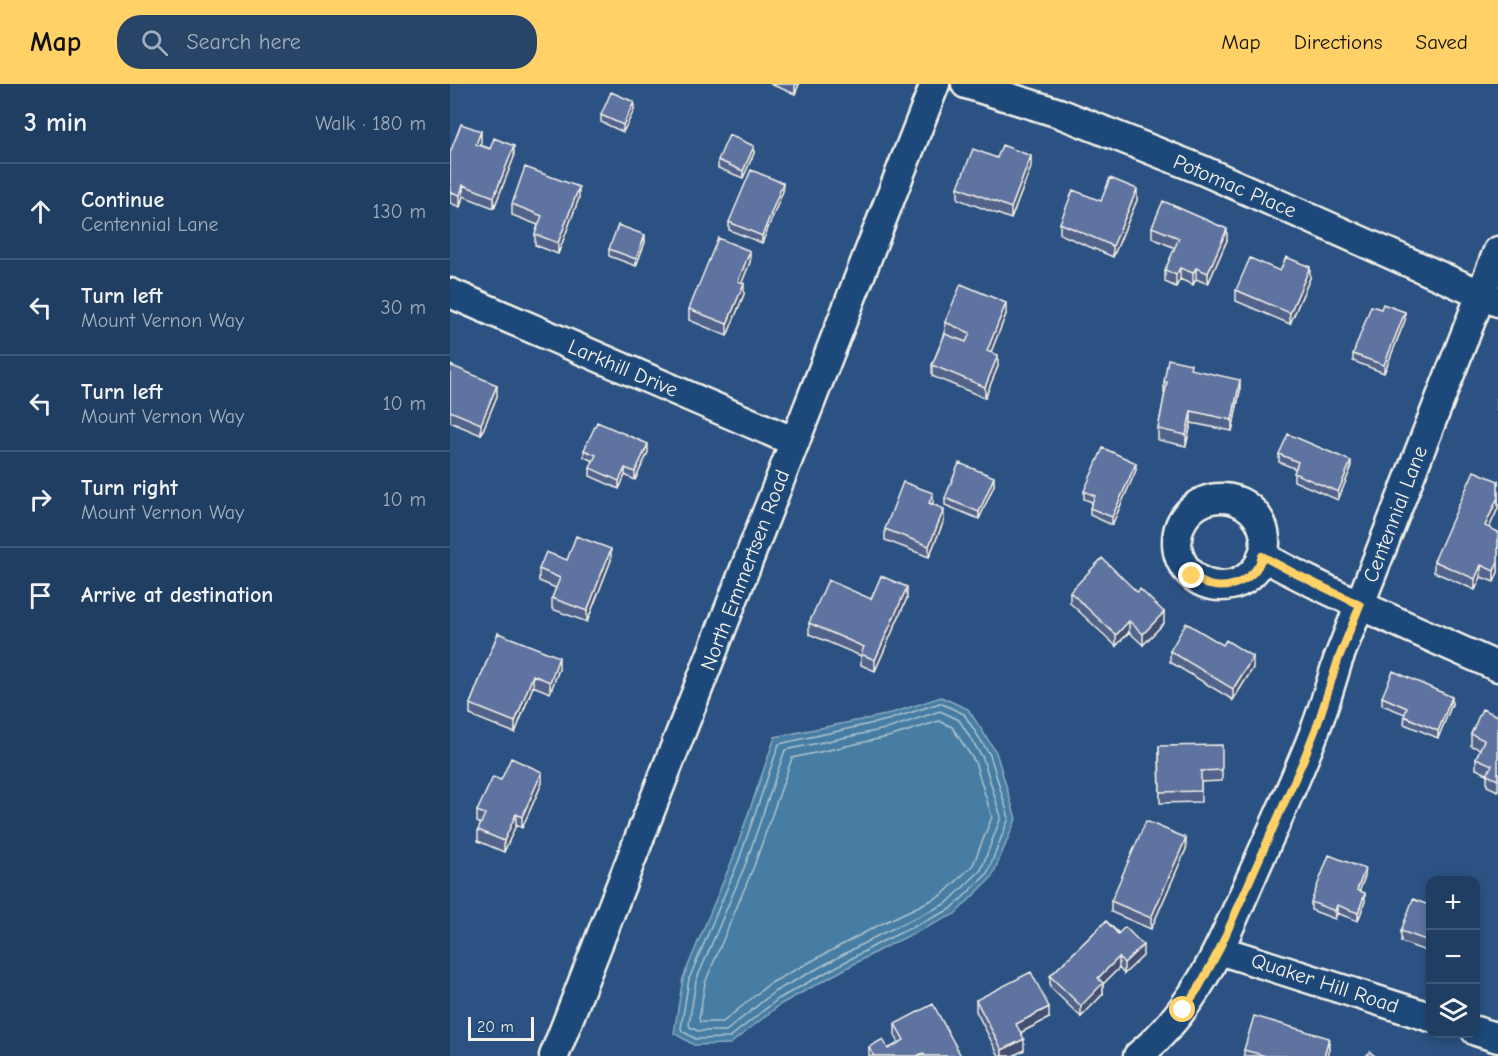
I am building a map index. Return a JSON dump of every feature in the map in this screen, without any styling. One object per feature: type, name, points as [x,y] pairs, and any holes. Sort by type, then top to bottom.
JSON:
[{"type":"street","name":"North Emmertsen Road","points":[[554,1056],[935,84]]},
{"type":"street","name":"Potomac Place","points":[[966,84],[1059,113],[1202,170],[1490,299]]},
{"type":"street","name":"Centennial Lane","points":[[1138,1056],[1166,1030],[1183,1010],[1198,989],[1219,950],[1303,761],[1360,605],[1490,299],[1498,251]]},
{"type":"street","name":"Larkhill Drive","points":[[450,293],[795,442]]},
{"type":"street","points":[[1262,556],[1360,605],[1498,667]]},
{"type":"street","name":"Quaker Hill Road","points":[[1219,950],[1426,1015]]},
{"type":"street","points":[[1480,1032],[1498,1038]]},
{"type":"water","points":[[941,697],[968,709],[996,752],[1016,819],[992,877],[955,914],[885,947],[781,1004],[730,1044],[694,1045],[674,1033],[683,978],[733,858],[775,737],[886,715]]},
{"type":"building","points":[[611,92],[634,102],[623,125],[601,115]]},
{"type":"building","points":[[461,124],[481,131],[476,144],[490,149],[494,138],[514,146],[494,197],[463,185],[460,195],[450,192],[450,153]]},
{"type":"building","points":[[729,135],[754,146],[743,171],[718,160]]},
{"type":"building","points":[[1002,145],[1031,156],[1011,208],[958,187],[973,149],[997,158]]},
{"type":"building","points":[[525,167],[579,187],[558,243],[535,234],[542,216],[512,204]]},
{"type":"building","points":[[751,170],[783,183],[762,236],[729,222]]},
{"type":"building","points":[[1110,178],[1137,189],[1113,246],[1060,223],[1073,190],[1101,201]]},
{"type":"building","points":[[1163,201],[1227,229],[1208,273],[1196,268],[1193,273],[1180,268],[1176,275],[1165,270],[1179,238],[1152,227]]},
{"type":"building","points":[[618,225],[645,235],[636,259],[609,249]]},
{"type":"building","points":[[718,238],[750,251],[738,281],[744,283],[727,324],[689,309]]},
{"type":"building","points":[[1286,257],[1310,267],[1290,313],[1236,290],[1250,258],[1280,271]]},
{"type":"building","points":[[961,284],[1006,303],[987,351],[998,355],[985,387],[932,365],[945,334],[966,342],[970,333],[945,322]]},
{"type":"building","points":[[1383,304],[1405,312],[1384,365],[1353,354],[1371,306],[1381,309]]},
{"type":"building","points":[[1168,359],[1191,364],[1190,369],[1240,380],[1232,420],[1191,411],[1186,435],[1158,429],[1167,382],[1164,382]]},
{"type":"building","points":[[450,365],[497,385],[481,424],[450,411]]},
{"type":"building","points":[[597,422],[648,444],[635,472],[625,468],[619,481],[590,468],[596,455],[584,450]]},
{"type":"building","points":[[1288,434],[1351,461],[1338,492],[1294,473],[1298,462],[1279,454]]},
{"type":"building","points":[[1103,448],[1136,463],[1112,517],[1090,508],[1095,496],[1084,491]]},
{"type":"building","points":[[959,463],[994,477],[979,512],[945,498]]},
{"type":"building","points":[[1474,471],[1498,481],[1498,497],[1485,526],[1498,532],[1498,561],[1494,571],[1481,565],[1475,579],[1434,561]]},
{"type":"building","points":[[903,482],[933,493],[929,503],[944,509],[929,546],[885,529]]},
{"type":"building","points":[[576,536],[611,549],[587,611],[552,598],[560,578],[539,569],[546,552],[567,560]]},
{"type":"building","points":[[1102,558],[1137,592],[1140,589],[1164,612],[1143,634],[1129,621],[1116,635],[1070,592]]},
{"type":"building","points":[[881,576],[907,587],[875,660],[861,654],[864,647],[809,623],[828,580],[871,599]]},
{"type":"building","points":[[1186,623],[1223,645],[1226,640],[1253,657],[1233,689],[1170,651]]},
{"type":"building","points":[[498,633],[559,657],[550,682],[533,675],[515,722],[470,704]]},
{"type":"building","points":[[1393,671],[1452,697],[1438,731],[1404,716],[1407,708],[1382,697]]},
{"type":"building","points":[[1482,709],[1498,716],[1498,780],[1487,775],[1492,765],[1476,758],[1484,740],[1471,734]]},
{"type":"building","points":[[1222,745],[1222,770],[1201,771],[1201,791],[1160,792],[1159,746]]},
{"type":"building","points":[[511,758],[542,772],[522,817],[516,814],[504,841],[478,830],[485,814],[477,811],[493,777],[501,780]]},
{"type":"building","points":[[1146,821],[1186,838],[1151,918],[1111,901]]},
{"type":"building","points":[[1329,855],[1365,869],[1357,890],[1365,893],[1358,913],[1337,905],[1335,911],[1311,902]]},
{"type":"building","points":[[1413,899],[1426,904],[1426,940],[1401,931]]},
{"type":"building","points":[[1106,921],[1118,934],[1125,927],[1143,945],[1124,963],[1119,957],[1098,978],[1103,983],[1081,1006],[1050,976]]},
{"type":"building","points":[[1031,972],[1049,1007],[1016,1024],[1024,1039],[1002,1050],[976,1000]]},
{"type":"building","points":[[933,1004],[961,1056],[925,1056],[923,1053],[917,1056],[874,1056],[869,1047],[883,1039],[888,1049],[904,1040],[895,1024]]},
{"type":"building","points":[[1254,1016],[1329,1038],[1324,1056],[1266,1056],[1244,1050]]},
{"type":"route","points":[[1183,1010],[1198,989],[1219,950],[1303,761],[1360,605],[1262,556],[1261,562],[1250,576],[1236,584],[1208,585],[1192,576]]}]
